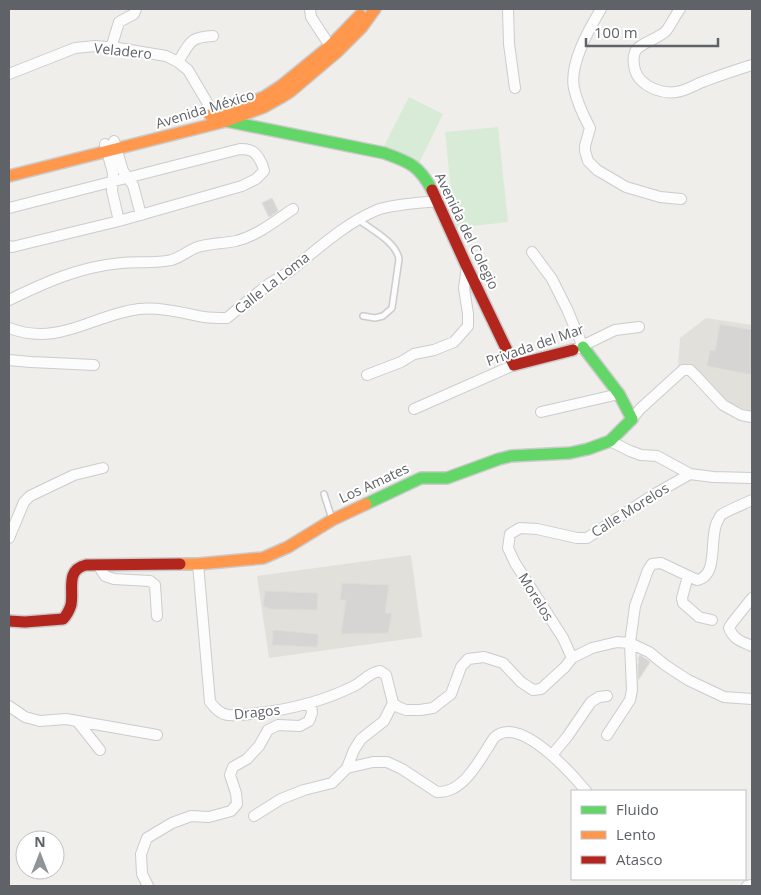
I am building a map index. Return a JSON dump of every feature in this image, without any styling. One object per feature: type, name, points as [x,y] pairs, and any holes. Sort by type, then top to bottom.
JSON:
[{"type":"street","points":[[111,48],[119,22],[134,14],[136,9]]},
{"type":"street","points":[[310,9],[311,17],[330,46]]},
{"type":"street","name":"Avenida México","points":[[9,176],[245,105],[264,97],[281,86],[330,46],[365,9]]},
{"type":"street","name":"Avenida México","points":[[9,169],[226,121],[257,110],[287,94],[336,54],[366,23],[375,9]]},
{"type":"street","points":[[508,9],[509,44],[515,88]]},
{"type":"street","points":[[601,9],[588,30],[574,66],[573,86],[579,106],[590,128],[585,146],[588,162],[597,170],[626,187],[660,197],[681,200]]},
{"type":"street","points":[[680,9],[667,30],[654,40],[638,46],[635,50],[635,69],[643,84],[650,88],[677,92],[728,72],[752,65]]},
{"type":"street","points":[[213,36],[202,36],[195,39],[178,62],[188,70],[214,114]]},
{"type":"street","name":"Veladero","points":[[9,74],[75,48],[95,46],[166,56],[178,62]]},
{"type":"street","name":"Avenida del Colegio","points":[[214,114],[226,121],[384,153],[404,160],[416,167],[426,178],[438,201],[467,268],[514,365]]},
{"type":"street","points":[[111,146],[123,171],[133,185],[141,214]]},
{"type":"street","points":[[111,146],[112,191],[120,221]]},
{"type":"street","points":[[9,208],[240,149],[254,152],[263,166],[264,172],[256,179],[242,186],[120,221],[12,247],[9,246]]},
{"type":"street","name":"Calle La Loma","points":[[9,328],[22,333],[41,335],[64,331],[120,312],[141,309],[164,309],[206,317],[228,318],[271,282],[294,269],[340,230],[359,219],[385,208],[438,201]]},
{"type":"street","points":[[9,300],[37,286],[74,272],[123,262],[169,261],[180,258],[193,249],[236,241],[250,236],[293,209]]},
{"type":"street","points":[[532,252],[552,279],[567,309],[578,348],[619,394],[632,419]]},
{"type":"street","points":[[367,374],[401,362],[414,354],[434,350],[454,342],[468,326],[464,288],[467,268]]},
{"type":"street","name":"Privada del Mar","points":[[414,409],[514,365],[578,348],[615,330],[639,327]]},
{"type":"street","points":[[9,360],[94,365]]},
{"type":"street","name":"Los Amates","points":[[9,621],[25,622],[63,619],[68,615],[72,607],[73,575],[78,568],[86,565],[198,564],[263,558],[288,548],[332,520],[415,480],[421,478],[447,478],[512,456],[570,454],[588,449],[610,440],[640,409],[683,370],[690,370],[723,405],[741,415],[752,417]]},
{"type":"street","points":[[541,412],[619,394]]},
{"type":"street","points":[[610,440],[641,455],[658,456],[690,474],[713,477],[752,478]]},
{"type":"street","points":[[9,538],[24,502],[30,496],[74,475],[103,468]]},
{"type":"street","name":"Calle Morelos","points":[[510,534],[520,528],[537,529],[577,538],[587,538],[653,495],[690,474]]},
{"type":"street","points":[[607,735],[630,700],[632,690],[630,643],[635,606],[648,570],[652,564],[661,562],[697,580],[702,579],[710,570],[714,528],[721,515],[752,500]]},
{"type":"street","name":"Morelos","points":[[510,534],[508,548],[515,563],[563,638],[572,658]]},
{"type":"street","name":"Dragos","points":[[198,564],[210,702],[216,710],[227,715],[283,710],[311,703],[356,685],[373,672],[380,671],[386,675],[393,703]]},
{"type":"street","points":[[98,565],[105,576],[114,579],[150,581],[155,585],[157,616]]},
{"type":"street","points":[[688,576],[682,598],[683,603],[699,617],[712,620]]},
{"type":"street","points":[[752,598],[730,628],[736,639],[752,646]]},
{"type":"street","points":[[254,816],[282,798],[332,782],[347,768],[360,739],[384,721],[393,703],[406,710],[433,708],[451,694],[461,667],[468,659],[484,656],[503,663],[521,682],[533,690],[541,689],[572,658],[592,648],[617,642],[630,643],[649,652],[688,680],[724,697],[752,699]]},
{"type":"street","points":[[552,755],[591,702],[599,697],[608,696]]},
{"type":"street","points":[[148,886],[142,874],[141,854],[147,838],[172,822],[191,816],[209,817],[232,811],[236,804],[236,793],[230,776],[233,767],[247,759],[259,746],[268,730],[278,725],[300,726],[309,721],[312,713],[311,703]]},
{"type":"street","points":[[9,706],[25,717],[40,721],[66,719],[157,735]]},
{"type":"street","points":[[77,721],[100,750]]},
{"type":"street","points":[[347,768],[372,762],[387,762],[437,792],[451,790],[464,781],[495,736],[506,731],[518,733],[552,755],[575,777],[585,790]]},
{"type":"street","points":[[747,886],[752,885]]},
{"type":"lane","points":[[359,219],[392,245],[398,253],[399,259],[392,308],[383,316],[375,318],[363,316]]},
{"type":"lane","points":[[324,494],[332,520]]},
{"type":"shaded area","points":[[706,318],[752,325],[752,412],[724,401],[694,369],[678,366],[680,338]]},
{"type":"shaded area","points":[[411,555],[422,637],[269,658],[257,576]]},
{"type":"green space","points":[[409,97],[443,114],[418,165],[383,148]]},
{"type":"green space","points":[[498,127],[508,222],[455,228],[445,132]]},
{"type":"building","points":[[272,198],[278,211],[269,217],[262,203]]},
{"type":"building","points":[[720,324],[752,330],[752,375],[707,366],[710,350],[715,351]]},
{"type":"building","points":[[342,583],[389,585],[385,613],[392,613],[388,633],[341,634],[346,600],[340,600]]},
{"type":"building","points":[[265,591],[318,593],[317,610],[270,609],[263,606]]},
{"type":"building","points":[[273,630],[318,634],[317,647],[272,645]]},
{"type":"building","points":[[640,655],[650,662],[638,679],[638,659]]},
{"type":"traffic: fast","points":[[214,114],[226,121],[384,153],[412,165],[423,175],[432,190]]},
{"type":"traffic: fast","points":[[366,504],[421,478],[447,478],[511,456],[570,453],[610,441],[632,419],[619,394],[583,347]]},
{"type":"traffic: slow","points":[[9,176],[226,121],[264,107],[291,91],[337,52],[362,27],[375,9]]},
{"type":"traffic: slow","points":[[210,115],[245,105],[264,97],[281,86],[330,46],[360,15]]},
{"type":"traffic: slow","points":[[180,564],[263,558],[288,547],[332,520],[366,504]]},
{"type":"traffic: jam","points":[[432,190],[514,365],[573,350]]},
{"type":"traffic: jam","points":[[9,621],[25,622],[63,619],[71,605],[72,581],[75,571],[86,565],[180,564]]}]
